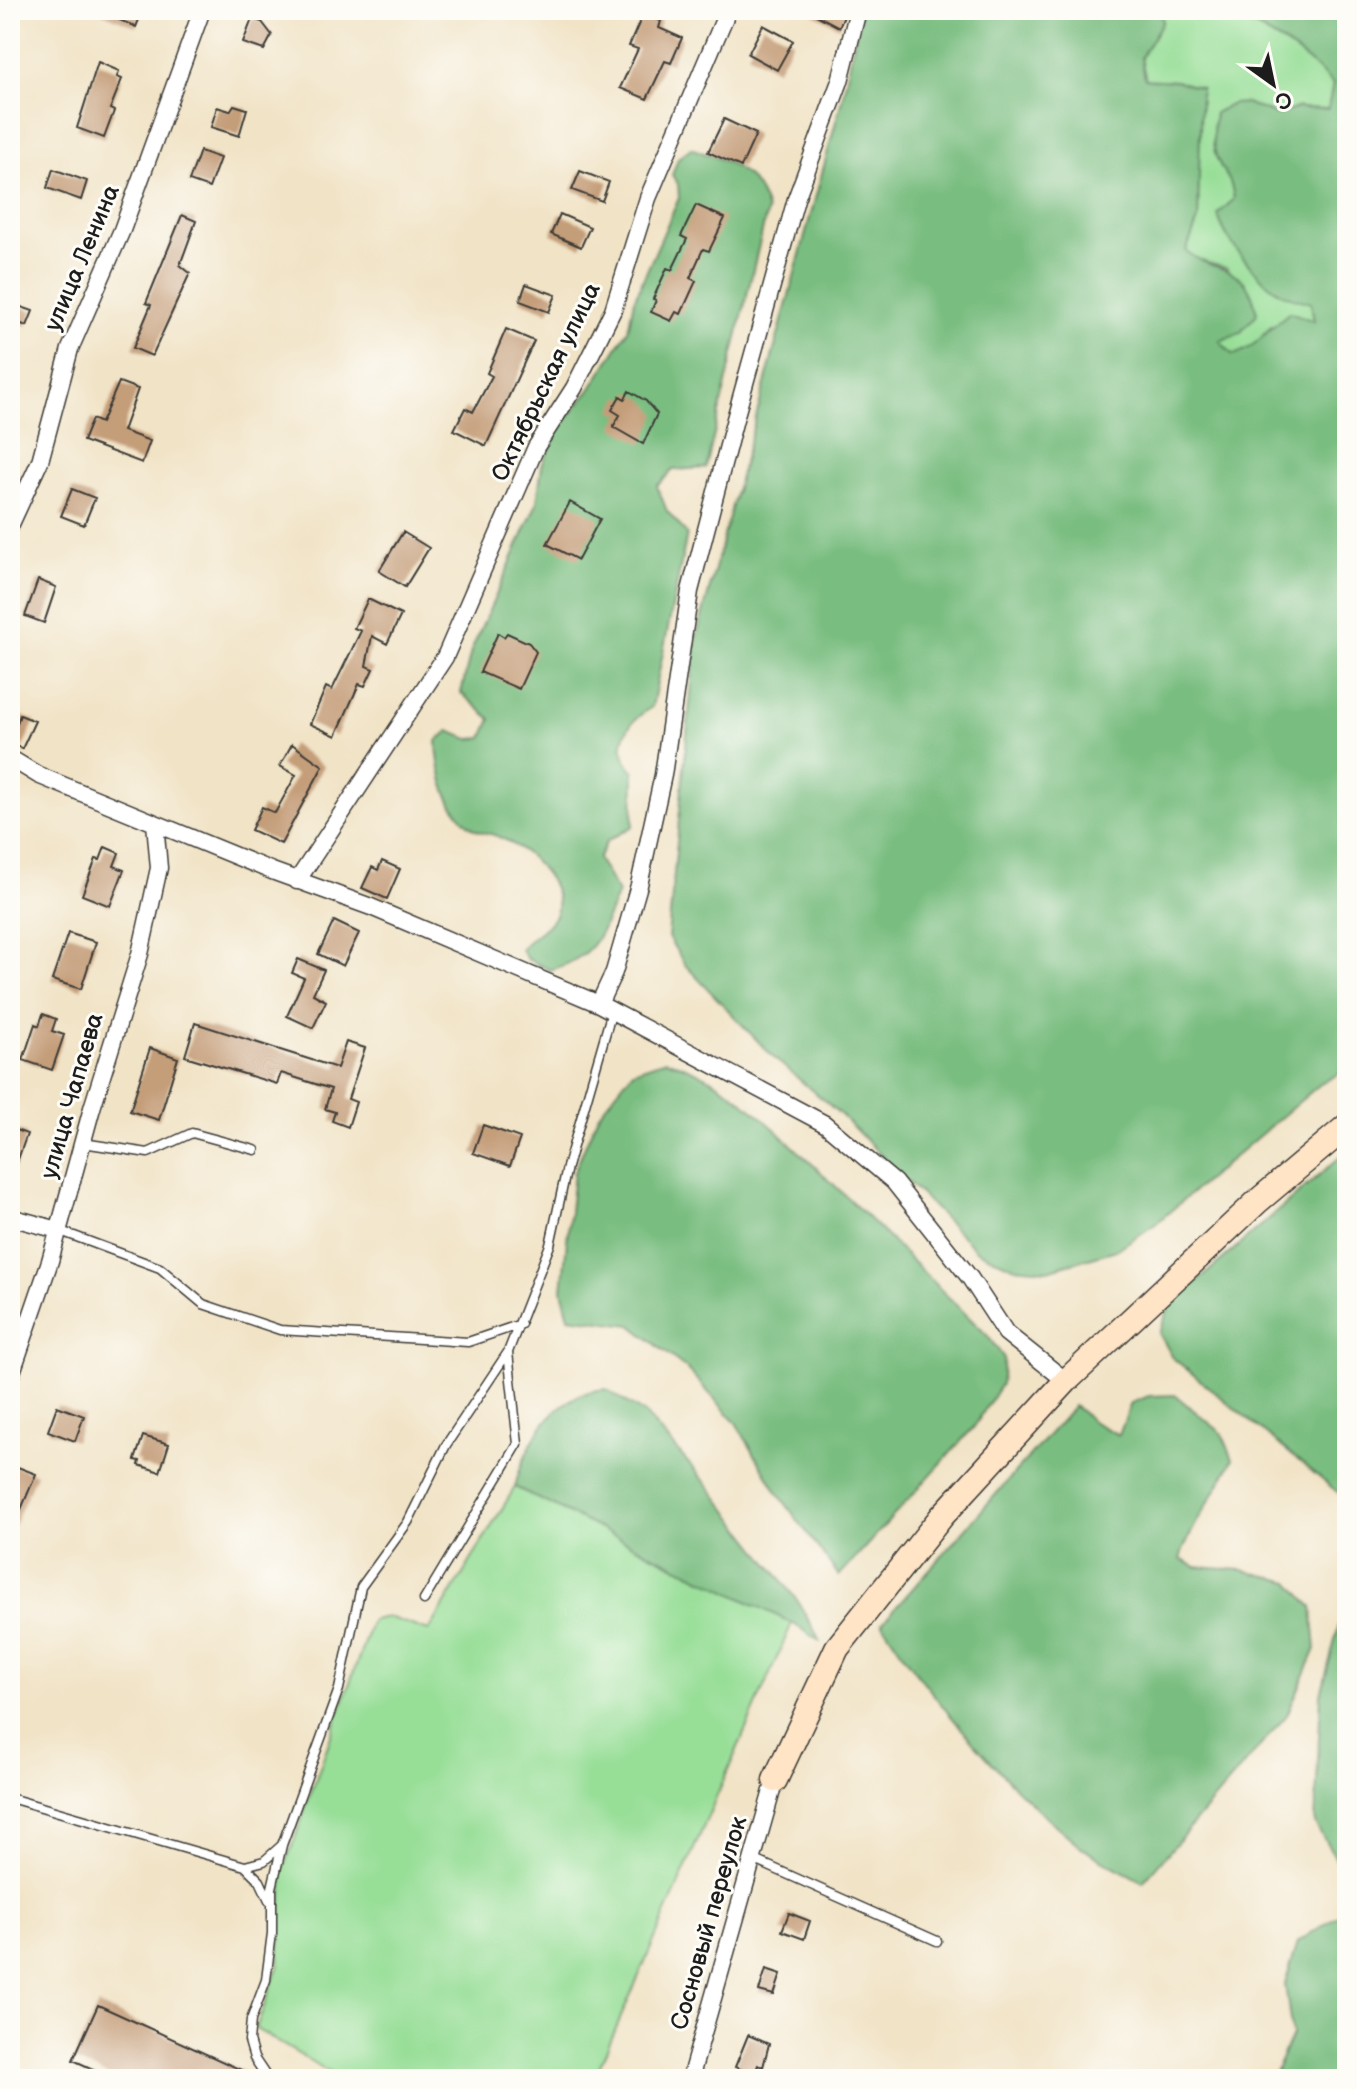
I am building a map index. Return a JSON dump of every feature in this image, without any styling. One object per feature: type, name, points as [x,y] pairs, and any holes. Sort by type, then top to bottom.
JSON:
[{"type":"street","name":"улица Ленина","points":[[10,526],[40,461],[70,349],[122,230],[202,10]]},
{"type":"street","name":"Октябрьская улица","points":[[297,881],[445,657],[536,447],[574,388],[613,310],[648,198],[728,10]]},
{"type":"street","points":[[606,1008],[639,885],[663,775],[690,591],[796,199],[840,81],[858,10]]},
{"type":"street","points":[[10,758],[38,775],[297,881],[371,907],[606,1008],[825,1124],[894,1182],[970,1278],[1006,1333],[1066,1381]]},
{"type":"street","name":"улица Чапаева","points":[[10,1378],[58,1230],[140,954],[159,868],[155,823]]},
{"type":"street","points":[[775,1780],[837,1648],[942,1516],[1066,1381],[1258,1201],[1347,1126]]},
{"type":"street","points":[[10,1217],[58,1230]]},
{"type":"street","name":"Сосновый переулок","points":[[690,2079],[775,1780]]},
{"type":"lane","points":[[268,2079],[254,2058],[249,2041],[251,2020],[266,1980],[272,1888],[282,1845],[339,1689],[361,1587],[408,1522],[446,1445],[508,1352],[521,1324],[550,1245],[606,1008]]},
{"type":"lane","points":[[82,1143],[148,1153],[192,1133],[255,1150]]},
{"type":"lane","points":[[58,1230],[160,1268],[203,1304],[280,1330],[468,1342],[521,1324]]},
{"type":"lane","points":[[424,1600],[518,1444],[508,1352]]},
{"type":"lane","points":[[10,1798],[245,1866],[260,1881],[272,1905]]},
{"type":"lane","points":[[245,1866],[264,1861],[282,1845]]},
{"type":"lane","points":[[753,1859],[937,1941]]},
{"type":"green space","points":[[1205,9],[1245,22],[1292,49],[1333,84],[1328,109],[1299,108],[1276,115],[1246,103],[1215,113],[1215,153],[1229,180],[1234,199],[1219,214],[1254,270],[1277,288],[1311,303],[1314,322],[1271,326],[1251,350],[1233,355],[1219,341],[1241,332],[1227,268],[1197,260],[1186,251],[1198,220],[1199,156],[1177,81],[1146,80],[1141,57],[1163,21],[1160,10]]},
{"type":"green space","points":[[861,10],[1160,10],[1163,21],[1141,57],[1145,79],[1177,81],[1201,88],[1198,220],[1186,251],[1239,277],[1252,297],[1257,314],[1241,332],[1220,341],[1233,355],[1256,342],[1290,312],[1314,321],[1311,303],[1284,295],[1262,279],[1234,246],[1221,224],[1218,214],[1234,199],[1229,180],[1215,152],[1215,113],[1232,104],[1246,103],[1276,115],[1298,108],[1328,109],[1333,84],[1274,37],[1247,23],[1210,10],[1347,10],[1347,1069],[1319,1085],[1154,1225],[1116,1250],[1048,1270],[1013,1267],[977,1251],[840,1114],[774,1058],[685,965],[668,937],[696,639],[842,99]]},
{"type":"green space","points":[[691,148],[739,169],[756,186],[767,211],[706,468],[673,470],[657,486],[667,511],[687,534],[652,707],[629,727],[623,743],[623,752],[634,771],[633,826],[607,841],[598,859],[618,893],[601,932],[587,951],[565,965],[550,970],[527,959],[521,949],[555,915],[557,897],[553,886],[528,855],[507,841],[474,829],[464,821],[445,789],[437,741],[449,731],[469,739],[483,738],[491,719],[461,693],[471,651],[537,503],[542,465],[559,428],[590,390],[628,330],[634,300],[679,198],[678,184],[672,175],[678,158]]},
{"type":"green space","points":[[665,1060],[706,1076],[759,1115],[987,1335],[1004,1358],[1001,1384],[974,1427],[839,1576],[777,1492],[735,1421],[687,1369],[631,1325],[569,1317],[562,1290],[574,1172],[598,1115],[633,1071]]},
{"type":"green space","points":[[1347,1151],[1347,1500],[1173,1358],[1159,1333],[1170,1305]]},
{"type":"green space","points":[[606,1389],[645,1414],[707,1484],[797,1600],[821,1642],[792,1623],[515,1487],[535,1437],[558,1409],[588,1392]]},
{"type":"green space","points":[[1175,1395],[1222,1433],[1233,1459],[1180,1559],[1196,1567],[1243,1570],[1290,1582],[1312,1607],[1316,1649],[1287,1715],[1143,1882],[1086,1850],[1025,1797],[947,1712],[882,1623],[1074,1406],[1095,1423],[1119,1435],[1131,1403],[1149,1396]]},
{"type":"green space","points":[[515,1487],[792,1623],[594,2079],[341,2079],[256,2029],[279,1964],[283,1872],[372,1620],[388,1617],[429,1631]]},
{"type":"green space","points":[[1347,1594],[1347,1876],[1315,1824],[1321,1694]]},
{"type":"green space","points":[[1347,1909],[1347,2079],[1272,2079],[1292,2035],[1285,1984],[1298,1942]]},
{"type":"building","points":[[96,10],[143,10],[136,27]]},
{"type":"building","points":[[807,10],[847,10],[839,27]]},
{"type":"building","points":[[643,14],[661,21],[659,28],[682,38],[671,63],[665,61],[647,99],[620,88],[638,49],[629,46]]},
{"type":"building","points":[[252,19],[262,22],[272,35],[264,50],[243,43]]},
{"type":"building","points":[[763,25],[793,41],[777,70],[748,54]]},
{"type":"building","points":[[98,62],[119,71],[117,77],[122,79],[110,109],[114,111],[104,138],[77,128]]},
{"type":"building","points":[[234,105],[247,109],[239,136],[211,127],[217,107],[230,111]]},
{"type":"building","points":[[724,119],[756,134],[741,167],[708,152]]},
{"type":"building","points":[[200,151],[220,158],[209,188],[189,181]]},
{"type":"building","points":[[53,169],[87,181],[81,200],[47,188]]},
{"type":"building","points":[[580,171],[609,182],[602,201],[572,190]]},
{"type":"building","points":[[696,205],[725,218],[709,251],[703,249],[690,278],[696,281],[681,314],[676,312],[671,321],[651,312],[656,300],[653,299],[667,268],[672,270],[687,239],[681,236]]},
{"type":"building","points":[[560,214],[590,227],[581,247],[551,234]]},
{"type":"building","points":[[182,215],[196,221],[180,265],[190,273],[152,356],[133,348],[151,305],[146,303]]},
{"type":"building","points":[[526,284],[556,295],[549,312],[520,301]]},
{"type":"building","points":[[10,303],[33,311],[27,326],[10,320]]},
{"type":"building","points":[[506,329],[534,341],[486,446],[454,430],[465,408],[473,412],[492,376],[487,373]]},
{"type":"building","points":[[119,382],[138,389],[123,431],[150,441],[142,463],[83,441],[92,419],[101,423]]},
{"type":"building","points":[[629,391],[646,401],[657,414],[643,444],[613,427],[620,415],[612,410],[620,396],[625,399]]},
{"type":"building","points":[[72,489],[95,498],[84,525],[61,516]]},
{"type":"building","points":[[570,502],[600,519],[578,560],[547,544]]},
{"type":"building","points":[[403,532],[429,548],[405,587],[379,571]]},
{"type":"building","points":[[38,580],[56,587],[44,623],[25,616]]},
{"type":"building","points":[[368,599],[401,615],[387,644],[372,636],[366,666],[373,669],[365,686],[359,684],[336,736],[310,724],[326,687],[332,690],[361,631],[354,628]]},
{"type":"building","points":[[498,633],[504,637],[507,633],[529,643],[536,652],[519,689],[480,672]]},
{"type":"building","points":[[20,715],[35,721],[22,749],[10,743],[10,720],[17,723]]},
{"type":"building","points":[[292,744],[323,766],[281,844],[251,830],[262,807],[275,813],[296,775],[280,766]]},
{"type":"building","points":[[105,847],[119,853],[114,866],[124,870],[110,906],[82,895],[96,859],[100,860]]},
{"type":"building","points":[[382,861],[400,869],[387,899],[362,888],[372,867],[378,870]]},
{"type":"building","points":[[334,921],[359,933],[343,966],[318,954]]},
{"type":"building","points":[[68,933],[96,942],[81,989],[52,980]]},
{"type":"building","points":[[298,959],[324,970],[313,994],[326,1001],[313,1028],[287,1016],[304,978],[292,973]]},
{"type":"building","points":[[43,1014],[56,1019],[52,1031],[64,1035],[52,1070],[23,1060],[35,1024],[39,1026]]},
{"type":"building","points":[[195,1023],[337,1068],[346,1042],[365,1048],[348,1099],[356,1102],[348,1127],[332,1121],[335,1112],[325,1109],[331,1089],[281,1073],[277,1084],[185,1056]]},
{"type":"building","points":[[150,1048],[178,1058],[159,1120],[130,1111]]},
{"type":"building","points":[[483,1125],[520,1138],[510,1166],[473,1153]]},
{"type":"building","points":[[10,1128],[27,1134],[12,1176],[10,1176]]},
{"type":"building","points":[[57,1406],[84,1416],[75,1441],[48,1431]]},
{"type":"building","points":[[143,1436],[169,1444],[160,1472],[139,1465],[140,1461],[135,1460]]},
{"type":"building","points":[[10,1464],[36,1474],[11,1533],[10,1533]]},
{"type":"building","points":[[789,1913],[810,1921],[804,1939],[782,1931]]},
{"type":"building","points":[[766,1969],[781,1974],[774,1995],[759,1991]]},
{"type":"building","points":[[98,2005],[260,2079],[115,2079],[73,2060]]},
{"type":"building","points":[[748,2035],[769,2044],[763,2067],[758,2065],[754,2075],[735,2067]]}]
